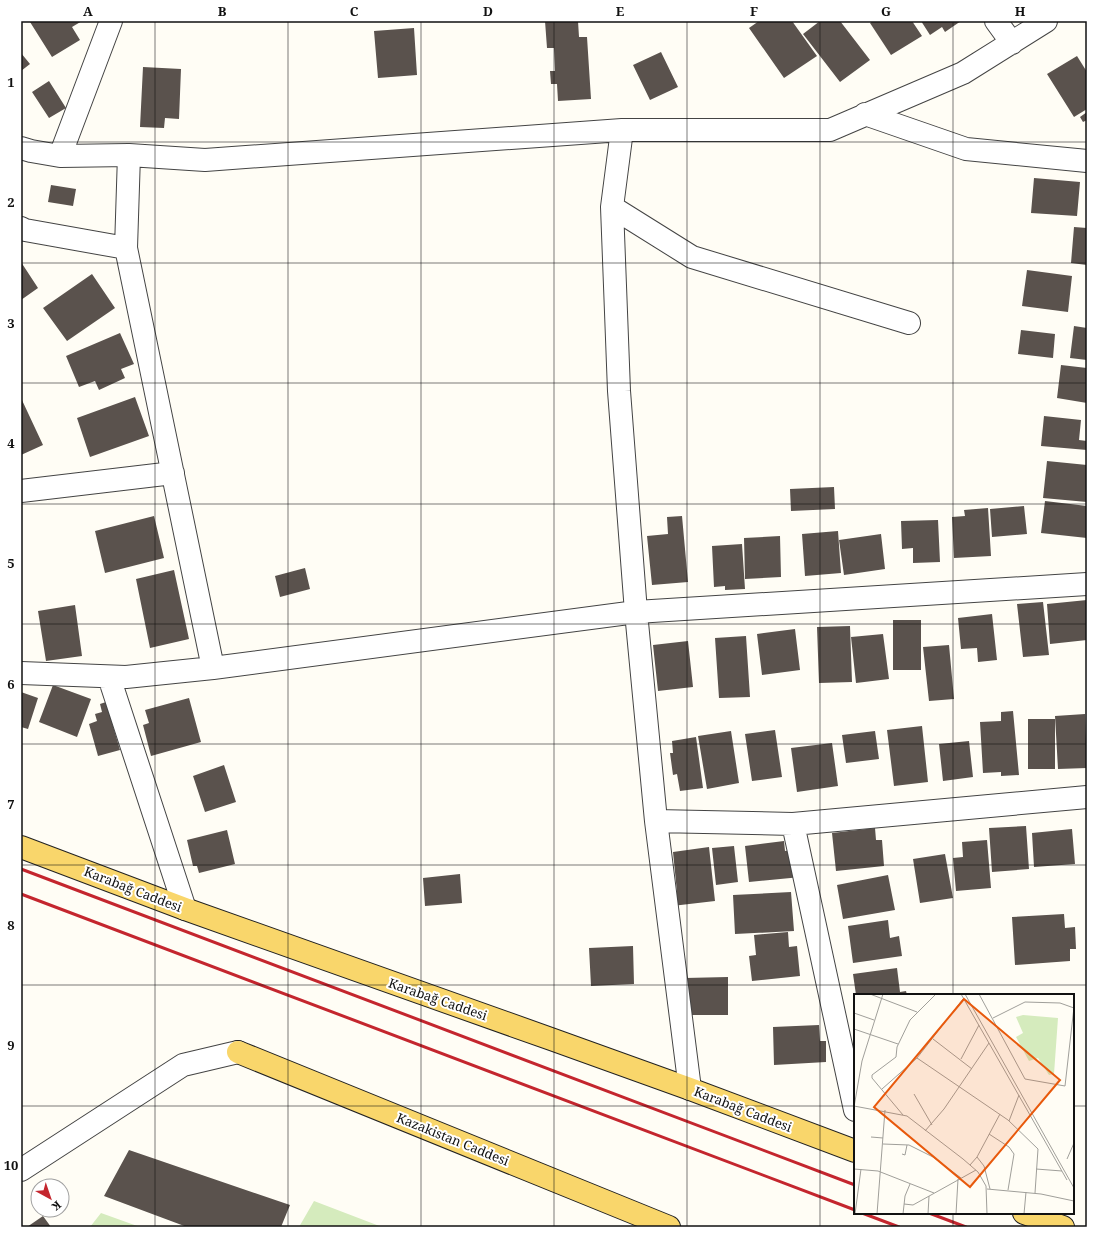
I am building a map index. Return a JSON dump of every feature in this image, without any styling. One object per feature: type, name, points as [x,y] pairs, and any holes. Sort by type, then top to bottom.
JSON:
[{"type":"main road","name":"Karabağ Caddesi","points":[[21,847],[185,909],[690,1089],[854,1152]]},
{"type":"main road","name":"Kazakistan Caddesi","points":[[238,1052],[669,1227]]},
{"type":"main road","points":[[1027,1214],[1063,1227]]},
{"type":"street","points":[[60,156],[112,21]]},
{"type":"street","points":[[996,21],[1012,43]]},
{"type":"street","points":[[21,148],[60,156],[129,155],[206,160],[622,130],[830,130],[963,73],[1046,21]]},
{"type":"street","points":[[865,114],[966,149],[1087,161]]},
{"type":"street","points":[[622,130],[612,208],[619,391],[636,612],[656,821],[690,1089]]},
{"type":"street","points":[[129,155],[126,248],[213,668]]},
{"type":"street","points":[[612,208],[692,258],[909,323]]},
{"type":"street","points":[[21,228],[25,230],[126,248]]},
{"type":"street","points":[[21,491],[173,473]]},
{"type":"street","points":[[21,673],[126,677],[213,668],[636,612],[1087,584]]},
{"type":"street","points":[[109,677],[185,909]]},
{"type":"street","points":[[656,821],[793,824],[1087,797]]},
{"type":"street","points":[[793,824],[854,1105]]},
{"type":"street","points":[[21,1170],[183,1065],[238,1052]]},
{"type":"green space","points":[[314,1201],[382,1227],[299,1227]]},
{"type":"green space","points":[[101,1213],[140,1227],[90,1227]]},
{"type":"building","points":[[82,21],[72,27],[80,40],[52,57],[30,22]]},
{"type":"building","points":[[545,21],[578,21],[579,37],[587,37],[591,99],[558,101],[557,84],[551,84],[550,71],[555,71],[554,48],[547,48]]},
{"type":"building","points":[[759,21],[792,21],[817,56],[784,78],[749,28]]},
{"type":"building","points":[[820,21],[840,21],[870,60],[840,82],[803,34]]},
{"type":"building","points":[[873,21],[912,21],[922,36],[891,55],[870,23]]},
{"type":"building","points":[[921,21],[961,21],[945,32],[942,27],[930,35]]},
{"type":"building","points":[[414,28],[417,75],[378,78],[374,31]]},
{"type":"building","points":[[661,52],[678,87],[650,100],[633,65]]},
{"type":"building","points":[[21,53],[30,64],[21,71]]},
{"type":"building","points":[[1077,56],[1087,72],[1087,109],[1074,117],[1047,74]]},
{"type":"building","points":[[143,67],[181,69],[179,119],[165,118],[164,128],[140,127]]},
{"type":"building","points":[[49,81],[66,108],[49,118],[32,92]]},
{"type":"building","points":[[1087,112],[1087,120],[1083,122],[1080,117]]},
{"type":"building","points":[[1034,178],[1080,182],[1077,216],[1031,213]]},
{"type":"building","points":[[51,185],[76,189],[73,206],[48,202]]},
{"type":"building","points":[[1074,227],[1087,228],[1087,265],[1071,263]]},
{"type":"building","points":[[21,262],[38,288],[21,300]]},
{"type":"building","points":[[1027,270],[1072,276],[1068,312],[1022,306]]},
{"type":"building","points":[[92,274],[115,308],[67,341],[43,308]]},
{"type":"building","points":[[1074,326],[1087,328],[1087,360],[1070,358]]},
{"type":"building","points":[[1021,330],[1055,334],[1053,358],[1018,354]]},
{"type":"building","points":[[120,333],[134,364],[121,369],[125,378],[99,390],[95,381],[79,387],[66,356]]},
{"type":"building","points":[[1061,365],[1087,368],[1087,403],[1057,398]]},
{"type":"building","points":[[135,397],[149,436],[90,457],[77,418]]},
{"type":"building","points":[[21,398],[43,445],[21,455]]},
{"type":"building","points":[[1044,416],[1081,420],[1079,440],[1087,441],[1087,450],[1041,446]]},
{"type":"building","points":[[1047,461],[1087,465],[1087,502],[1043,498]]},
{"type":"building","points":[[834,487],[835,509],[791,511],[790,489]]},
{"type":"building","points":[[1045,501],[1087,506],[1087,538],[1041,533]]},
{"type":"building","points":[[1024,506],[1027,534],[992,537],[990,509]]},
{"type":"building","points":[[988,508],[991,556],[954,558],[952,517],[965,516],[964,510]]},
{"type":"building","points":[[154,516],[164,558],[105,573],[95,531]]},
{"type":"building","points":[[682,516],[688,582],[652,585],[647,536],[668,534],[667,517]]},
{"type":"building","points":[[938,520],[940,562],[913,563],[913,548],[902,549],[901,521]]},
{"type":"building","points":[[838,531],[841,573],[805,576],[802,534]]},
{"type":"building","points":[[881,534],[885,569],[844,575],[839,540]]},
{"type":"building","points":[[780,536],[781,577],[745,579],[744,538]]},
{"type":"building","points":[[742,544],[745,589],[725,590],[725,586],[714,587],[712,546]]},
{"type":"building","points":[[305,568],[310,589],[280,597],[275,576]]},
{"type":"building","points":[[174,570],[189,639],[150,648],[136,579]]},
{"type":"building","points":[[1087,600],[1087,640],[1050,644],[1047,604]]},
{"type":"building","points":[[1043,602],[1049,655],[1023,657],[1017,604]]},
{"type":"building","points":[[75,605],[82,656],[46,661],[38,611]]},
{"type":"building","points":[[992,614],[997,660],[978,662],[977,648],[961,649],[958,618]]},
{"type":"building","points":[[893,620],[921,620],[921,670],[893,670]]},
{"type":"building","points":[[850,626],[852,682],[819,683],[817,627]]},
{"type":"building","points":[[795,629],[800,670],[762,675],[757,634]]},
{"type":"building","points":[[883,634],[889,679],[856,683],[851,637]]},
{"type":"building","points":[[746,636],[750,697],[719,698],[715,638]]},
{"type":"building","points":[[688,641],[693,687],[658,691],[653,645]]},
{"type":"building","points":[[949,645],[954,699],[929,701],[923,647]]},
{"type":"building","points":[[53,685],[91,699],[77,737],[39,722]]},
{"type":"building","points":[[21,692],[38,698],[28,729],[21,727]]},
{"type":"building","points":[[189,698],[201,742],[151,756],[143,725],[149,723],[145,710]]},
{"type":"building","points":[[106,702],[120,750],[98,756],[89,724],[97,721],[95,714],[102,712],[100,704]]},
{"type":"building","points":[[1013,711],[1019,775],[1001,776],[1001,772],[983,773],[980,722],[1001,721],[1001,712]]},
{"type":"building","points":[[1085,714],[1087,768],[1058,769],[1055,716]]},
{"type":"building","points":[[1028,719],[1055,719],[1055,769],[1028,769]]},
{"type":"building","points":[[922,726],[928,782],[894,786],[887,730]]},
{"type":"building","points":[[775,730],[782,777],[752,781],[745,734]]},
{"type":"building","points":[[731,731],[739,783],[707,789],[698,736]]},
{"type":"building","points":[[875,731],[879,759],[846,763],[842,735]]},
{"type":"building","points":[[696,737],[703,788],[680,791],[677,774],[673,775],[670,753],[673,753],[672,741]]},
{"type":"building","points":[[969,741],[973,777],[943,781],[939,744]]},
{"type":"building","points":[[832,743],[838,786],[797,792],[791,748]]},
{"type":"building","points":[[224,765],[236,802],[205,812],[193,776]]},
{"type":"building","points":[[1026,826],[1029,869],[992,872],[989,828]]},
{"type":"building","points":[[875,828],[876,840],[882,840],[884,866],[836,871],[832,833]]},
{"type":"building","points":[[1072,829],[1075,864],[1034,867],[1032,833]]},
{"type":"building","points":[[227,830],[235,864],[199,873],[197,866],[193,866],[187,840]]},
{"type":"building","points":[[987,840],[991,888],[956,891],[953,858],[963,857],[962,842]]},
{"type":"building","points":[[784,841],[785,851],[798,849],[801,877],[749,882],[745,846]]},
{"type":"building","points":[[734,846],[738,882],[716,885],[712,848]]},
{"type":"building","points":[[709,847],[715,901],[672,906],[670,893],[677,892],[673,852]]},
{"type":"building","points":[[945,854],[953,898],[920,903],[913,859]]},
{"type":"building","points":[[460,874],[462,903],[425,906],[423,878]]},
{"type":"building","points":[[888,875],[895,910],[843,919],[837,885]]},
{"type":"building","points":[[791,892],[794,931],[735,934],[733,895]]},
{"type":"building","points":[[1064,914],[1065,928],[1075,927],[1076,949],[1070,949],[1070,961],[1015,965],[1012,917]]},
{"type":"building","points":[[888,920],[890,938],[899,936],[902,956],[853,963],[848,926]]},
{"type":"building","points":[[788,932],[789,947],[797,946],[800,976],[752,981],[749,956],[756,955],[754,935]]},
{"type":"building","points":[[633,946],[634,984],[591,986],[589,948]]},
{"type":"building","points":[[897,968],[900,992],[906,991],[907,994],[856,994],[853,974]]},
{"type":"building","points":[[728,977],[728,1015],[685,1015],[685,978]]},
{"type":"building","points":[[819,1025],[820,1041],[826,1041],[826,1062],[774,1065],[773,1027]]},
{"type":"building","points":[[129,1150],[290,1205],[281,1227],[187,1227],[104,1196]]},
{"type":"building","points":[[40,1218],[44,1218],[51,1227],[27,1227]]},
{"type":"railway","points":[[21,869],[854,1185]]},
{"type":"railway","points":[[21,894],[854,1210]]},
{"type":"railway","points":[[865,1214],[899,1227]]},
{"type":"railway","points":[[932,1214],[966,1227]]}]
